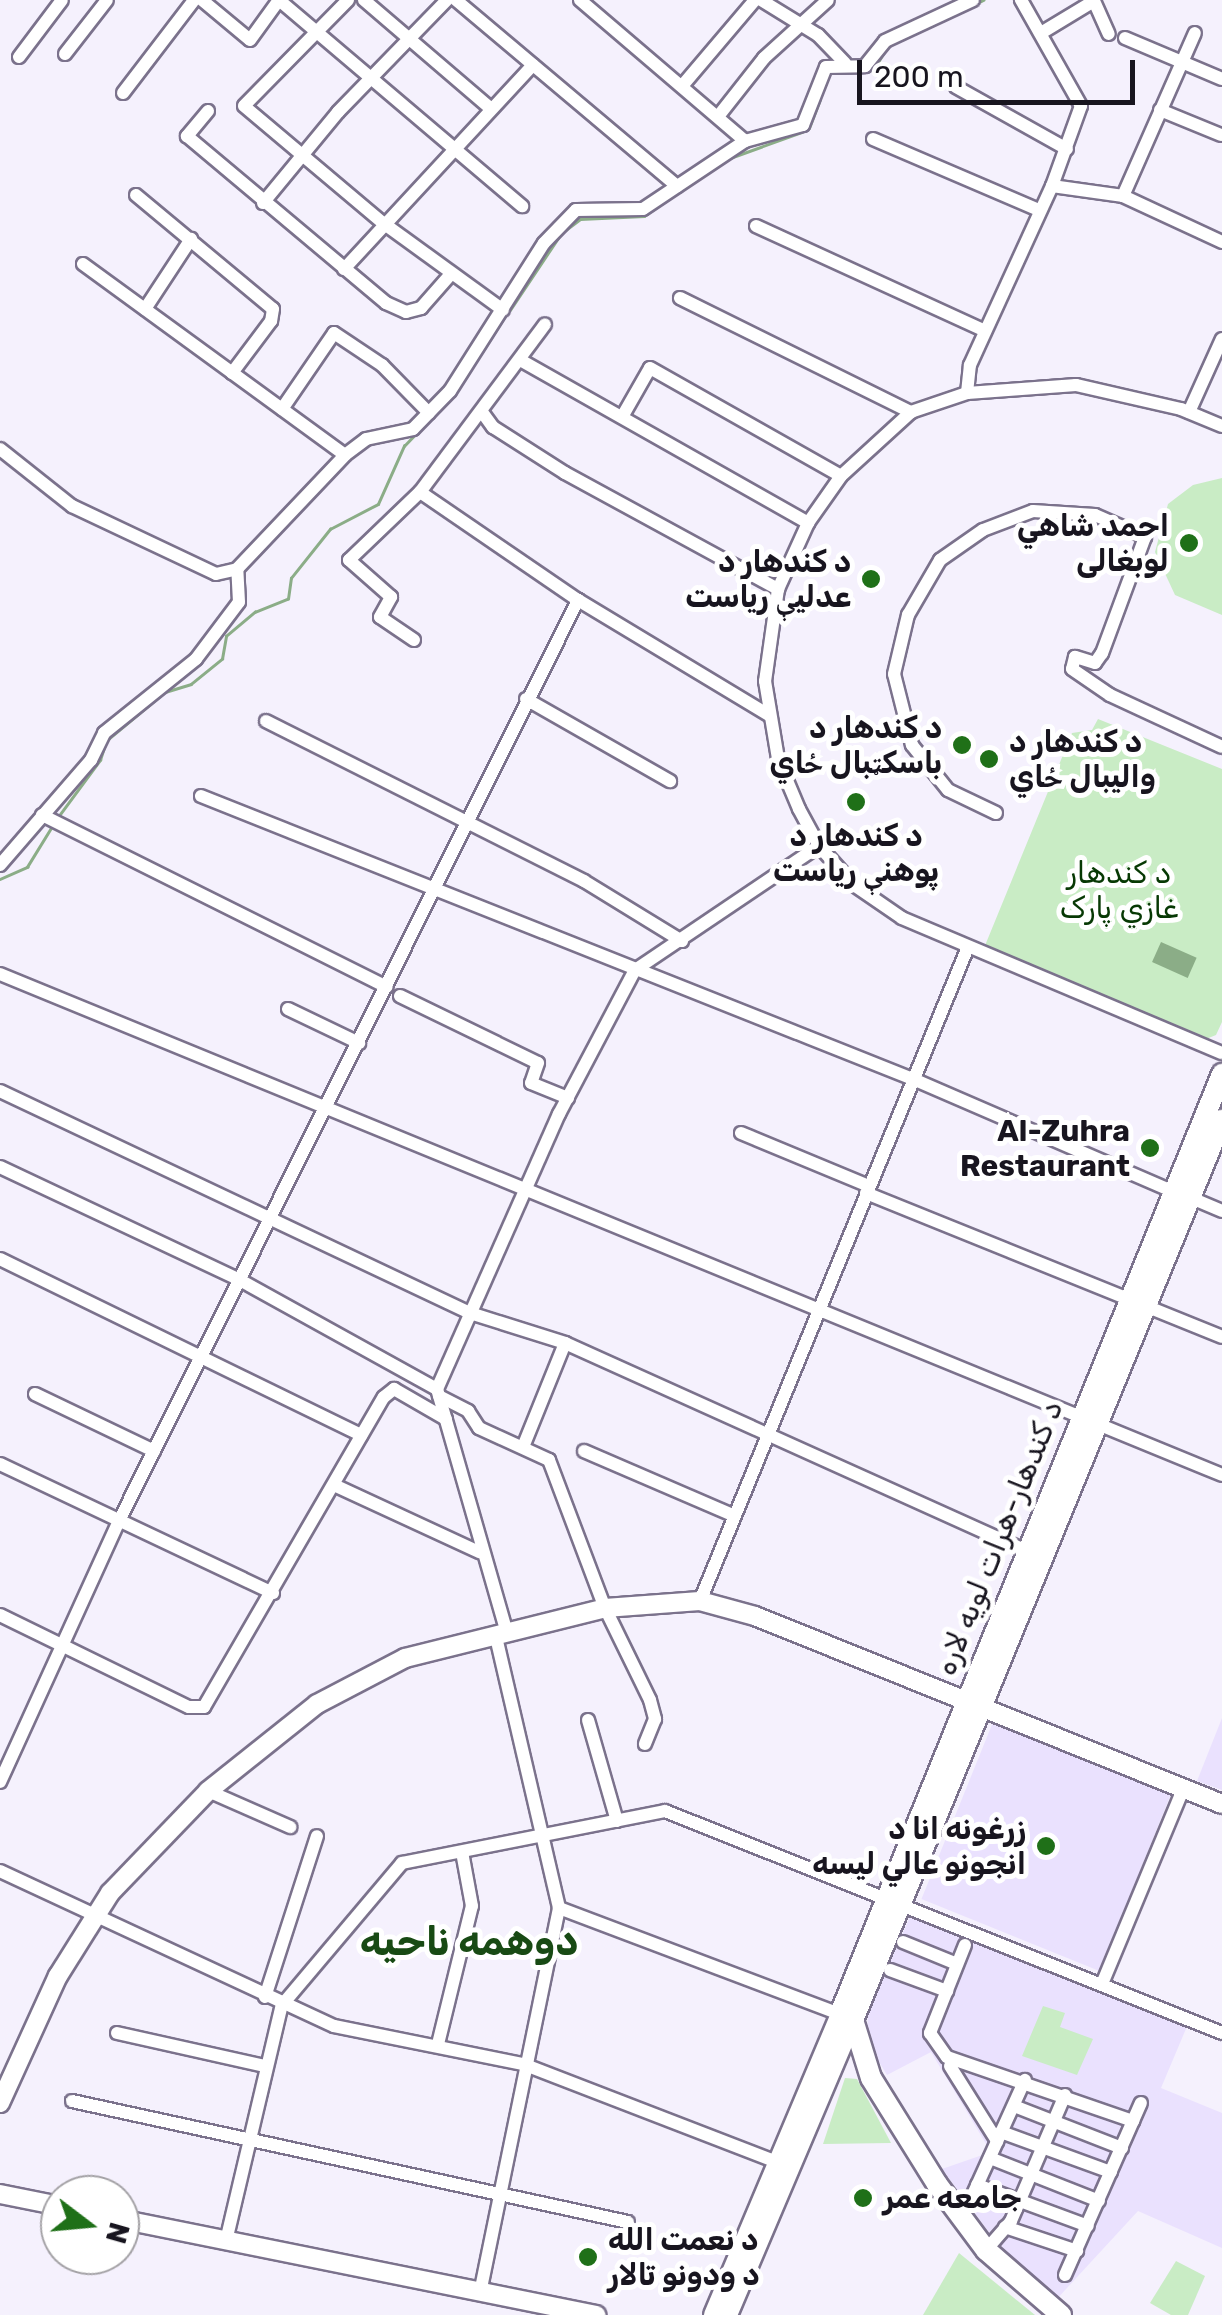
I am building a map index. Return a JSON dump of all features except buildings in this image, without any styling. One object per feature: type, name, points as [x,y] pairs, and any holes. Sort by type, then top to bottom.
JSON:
[{"type":"highway","name":"د کندهار-هرات لويه لاره","points":[[1183,1198],[1222,1074]]},
{"type":"highway","name":"د کندهار-هرات لويه لاره","points":[[847,2017],[1137,1303],[1222,1120]]},
{"type":"highway","points":[[847,2017],[871,2078],[986,2250],[1061,2315]]},
{"type":"main road","points":[[0,2103],[58,1976],[97,1913],[208,1791],[318,1704],[405,1658],[606,1608],[700,1601],[1222,1804]]},
{"type":"main road","points":[[728,2315],[847,2017]]},
{"type":"main road","points":[[714,2315],[785,2166]]},
{"type":"main road","points":[[0,2194],[40,2202]]},
{"type":"main road","points":[[140,2223],[596,2315]]},
{"type":"street","points":[[19,57],[62,0]]},
{"type":"street","points":[[65,54],[107,0]]},
{"type":"street","points":[[122,93],[194,0]]},
{"type":"street","points":[[202,0],[250,40],[279,0],[522,206]]},
{"type":"street","points":[[348,0],[244,106],[304,151],[383,223],[503,310]]},
{"type":"street","points":[[364,0],[491,109]]},
{"type":"street","points":[[262,203],[304,151],[448,0]]},
{"type":"street","points":[[456,0],[677,186]]},
{"type":"street","points":[[580,0],[720,114],[745,142]]},
{"type":"street","points":[[682,86],[758,0],[800,28],[818,35],[845,63]]},
{"type":"street","points":[[720,114],[764,58],[828,0]]},
{"type":"street","points":[[0,449],[72,506],[216,574],[237,569],[345,455],[366,439],[413,429],[503,310],[544,243],[576,210],[643,209],[745,142],[803,125],[814,112],[817,78],[826,68],[845,63],[865,66],[885,40],[974,0]]},
{"type":"street","points":[[967,392],[985,330],[1052,186],[1081,106],[1021,0]]},
{"type":"street","points":[[1042,34],[1094,1],[1109,34]]},
{"type":"street","points":[[1123,196],[1194,32]]},
{"type":"street","points":[[1125,38],[1222,79]]},
{"type":"street","points":[[344,268],[533,66]]},
{"type":"street","points":[[956,87],[1067,149]]},
{"type":"street","points":[[1160,110],[1221,135]]},
{"type":"street","points":[[208,111],[187,136],[262,203],[406,312],[420,308],[450,274]]},
{"type":"street","points":[[873,140],[1039,210]]},
{"type":"street","points":[[1052,186],[1123,196],[1222,242]]},
{"type":"street","points":[[136,195],[272,309],[271,321],[232,373]]},
{"type":"street","points":[[756,226],[985,330]]},
{"type":"street","points":[[145,309],[191,239]]},
{"type":"street","points":[[83,264],[345,455]]},
{"type":"street","points":[[680,298],[910,412]]},
{"type":"street","points":[[414,640],[380,617],[391,597],[349,560],[420,492],[454,440],[482,412],[545,324]]},
{"type":"street","points":[[282,409],[334,334],[382,366],[429,412]]},
{"type":"street","points":[[1189,412],[1222,339]]},
{"type":"street","points":[[522,361],[808,523]]},
{"type":"street","points":[[622,417],[650,368],[841,476]]},
{"type":"street","points":[[1222,426],[1189,412],[1076,385],[967,392],[910,412],[841,476],[808,523],[778,590],[764,681],[778,759],[819,846],[854,884],[902,918],[1222,1052]]},
{"type":"street","points":[[482,412],[493,427],[564,473],[778,590]]},
{"type":"street","points":[[420,492],[578,600],[768,715]]},
{"type":"street","points":[[996,814],[948,790],[912,745],[894,674],[908,615],[940,560],[983,530],[1033,511],[1094,515],[1145,537],[1102,653],[1095,663],[1074,658],[1072,669],[1110,695],[1222,747]]},
{"type":"street","points":[[0,865],[50,819],[91,760],[104,733],[196,659],[239,602],[237,569]]},
{"type":"street","points":[[0,1782],[120,1519],[578,600]]},
{"type":"street","points":[[526,699],[670,781]]},
{"type":"street","points":[[266,721],[467,820],[682,940]]},
{"type":"street","points":[[201,796],[913,1080],[1222,1212]]},
{"type":"street","points":[[50,819],[388,987]]},
{"type":"street","points":[[480,2293],[559,1908],[539,1839],[502,1635],[438,1393],[526,1188],[635,970],[819,846]]},
{"type":"street","points":[[700,1601],[968,946]]},
{"type":"street","points":[[0,974],[526,1188],[816,1312],[1222,1475]]},
{"type":"street","points":[[400,996],[538,1063],[531,1083],[568,1098]]},
{"type":"street","points":[[288,1008],[359,1043]]},
{"type":"street","points":[[0,1092],[470,1313],[565,1344],[1035,1555]]},
{"type":"street","points":[[741,1133],[1222,1337]]},
{"type":"street","points":[[0,1167],[240,1280],[438,1393],[468,1411],[480,1428],[523,1447],[553,1467],[606,1608],[650,1700],[655,1719],[646,1744]]},
{"type":"street","points":[[0,1259],[361,1435]]},
{"type":"street","points":[[523,1447],[565,1344]]},
{"type":"street","points":[[0,1615],[189,1706],[204,1707],[361,1435],[394,1389],[446,1418]]},
{"type":"street","points":[[35,1394],[154,1451]]},
{"type":"street","points":[[584,1451],[735,1516]]},
{"type":"street","points":[[0,1464],[273,1593]]},
{"type":"street","points":[[334,1484],[479,1552]]},
{"type":"street","points":[[588,1720],[618,1820]]},
{"type":"street","points":[[1102,1984],[1183,1789]]},
{"type":"street","points":[[208,1791],[290,1827]]},
{"type":"street","points":[[226,2241],[282,2005],[402,1863],[539,1839],[665,1811],[1222,2034]]},
{"type":"street","points":[[265,1997],[316,1836]]},
{"type":"street","points":[[438,2044],[472,1906],[462,1852]]},
{"type":"street","points":[[0,1871],[334,2026],[524,2064],[785,2166]]},
{"type":"street","points":[[559,1908],[847,2017]]},
{"type":"street","points":[[904,1942],[957,1964]]},
{"type":"street","points":[[964,1945],[930,2033],[947,2056],[996,2079],[998,2070],[1134,2121]]},
{"type":"street","points":[[890,1970],[946,1990]]},
{"type":"street","points":[[117,2033],[265,2066]]},
{"type":"street","points":[[950,2066],[1000,2137],[1042,2146],[1111,2172]]},
{"type":"street","points":[[970,2201],[1025,2080]]},
{"type":"street","points":[[986,2250],[1005,2228],[1020,2199],[1064,2095]]},
{"type":"street","points":[[72,2101],[252,2136],[628,2222]]},
{"type":"street","points":[[1065,2275],[1141,2103]]},
{"type":"street","points":[[1014,2106],[1122,2148]]},
{"type":"street","points":[[990,2158],[1099,2201]]},
{"type":"street","points":[[977,2185],[1088,2226]]},
{"type":"street","points":[[1005,2228],[1077,2252]]},
{"type":"shaded area","points":[[1161,942],[1197,958],[1188,978],[1152,962]]},
{"type":"shaded area","points":[[1222,1718],[1222,1790],[1197,1781]]},
{"type":"shaded area","name":"زرغونه انا د انجونو عالي لیسه","points":[[993,1722],[1171,1794],[1099,1971],[921,1899]]},
{"type":"shaded area","points":[[910,1917],[1188,2024],[1161,2088],[1222,2113],[1222,2248],[1138,2211],[1055,2301],[994,2239],[942,2169],[991,2152],[931,2052],[887,2075],[867,2042],[868,2009]]},
{"type":"green space","name":"احمد شاهي لوبغالی","points":[[1222,478],[1222,615],[1175,595],[1155,552],[1168,504],[1193,485]]},
{"type":"green space","name":"د کندهار غازي پارک","points":[[1098,719],[1222,769],[1222,1022],[1216,1035],[1206,1039],[984,948],[1072,733],[1092,730]]},
{"type":"green space","points":[[1043,2006],[1065,2013],[1060,2027],[1093,2039],[1077,2075],[1022,2056]]},
{"type":"green space","points":[[845,2078],[857,2079],[891,2143],[823,2144]]},
{"type":"green space","points":[[959,2253],[1035,2315],[923,2315]]},
{"type":"green space","points":[[1176,2261],[1205,2276],[1188,2315],[1171,2315],[1150,2303]]},
{"type":"waterway","points":[[927,28],[983,0]]},
{"type":"waterway","points":[[850,72],[873,70],[888,46]]},
{"type":"waterway","points":[[809,128],[820,100]]},
{"type":"waterway","points":[[730,158],[802,132]]},
{"type":"waterway","points":[[563,232],[580,219],[644,216],[686,187]]},
{"type":"waterway","points":[[510,310],[558,238]]},
{"type":"waterway","points":[[482,352],[505,316]]},
{"type":"waterway","points":[[58,817],[100,760],[106,741],[165,692],[191,684],[222,659],[226,636],[255,612],[288,599],[291,578],[330,529],[378,504],[404,446],[456,392]]},
{"type":"waterway","points":[[0,879],[27,867],[51,828]]},
{"type":"place","name":"احمد شاهي لوبغالی","points":[[1189,543]]},
{"type":"place","name":"د کندهار د عدلیې رياست","points":[[871,579]]},
{"type":"place","name":"د کندهار د باسکټبال ځاي","points":[[962,745]]},
{"type":"place","name":"د کندهار د واليبال ځاي","points":[[989,759]]},
{"type":"place","name":"د کندهار د پوهنې رياست","points":[[856,802]]},
{"type":"place","name":"Al-Zuhra Restaurant","points":[[1150,1148]]},
{"type":"place","name":"زرغونه انا د انجونو عالي لیسه","points":[[1046,1846]]},
{"type":"place","name":"جامعه عمر","points":[[863,2198]]},
{"type":"place","name":"د نعمت الله د ودونو تالار","points":[[588,2257]]},
{"type":"district","name":"دوهمه ناحیه","points":[[469,1942]]}]
